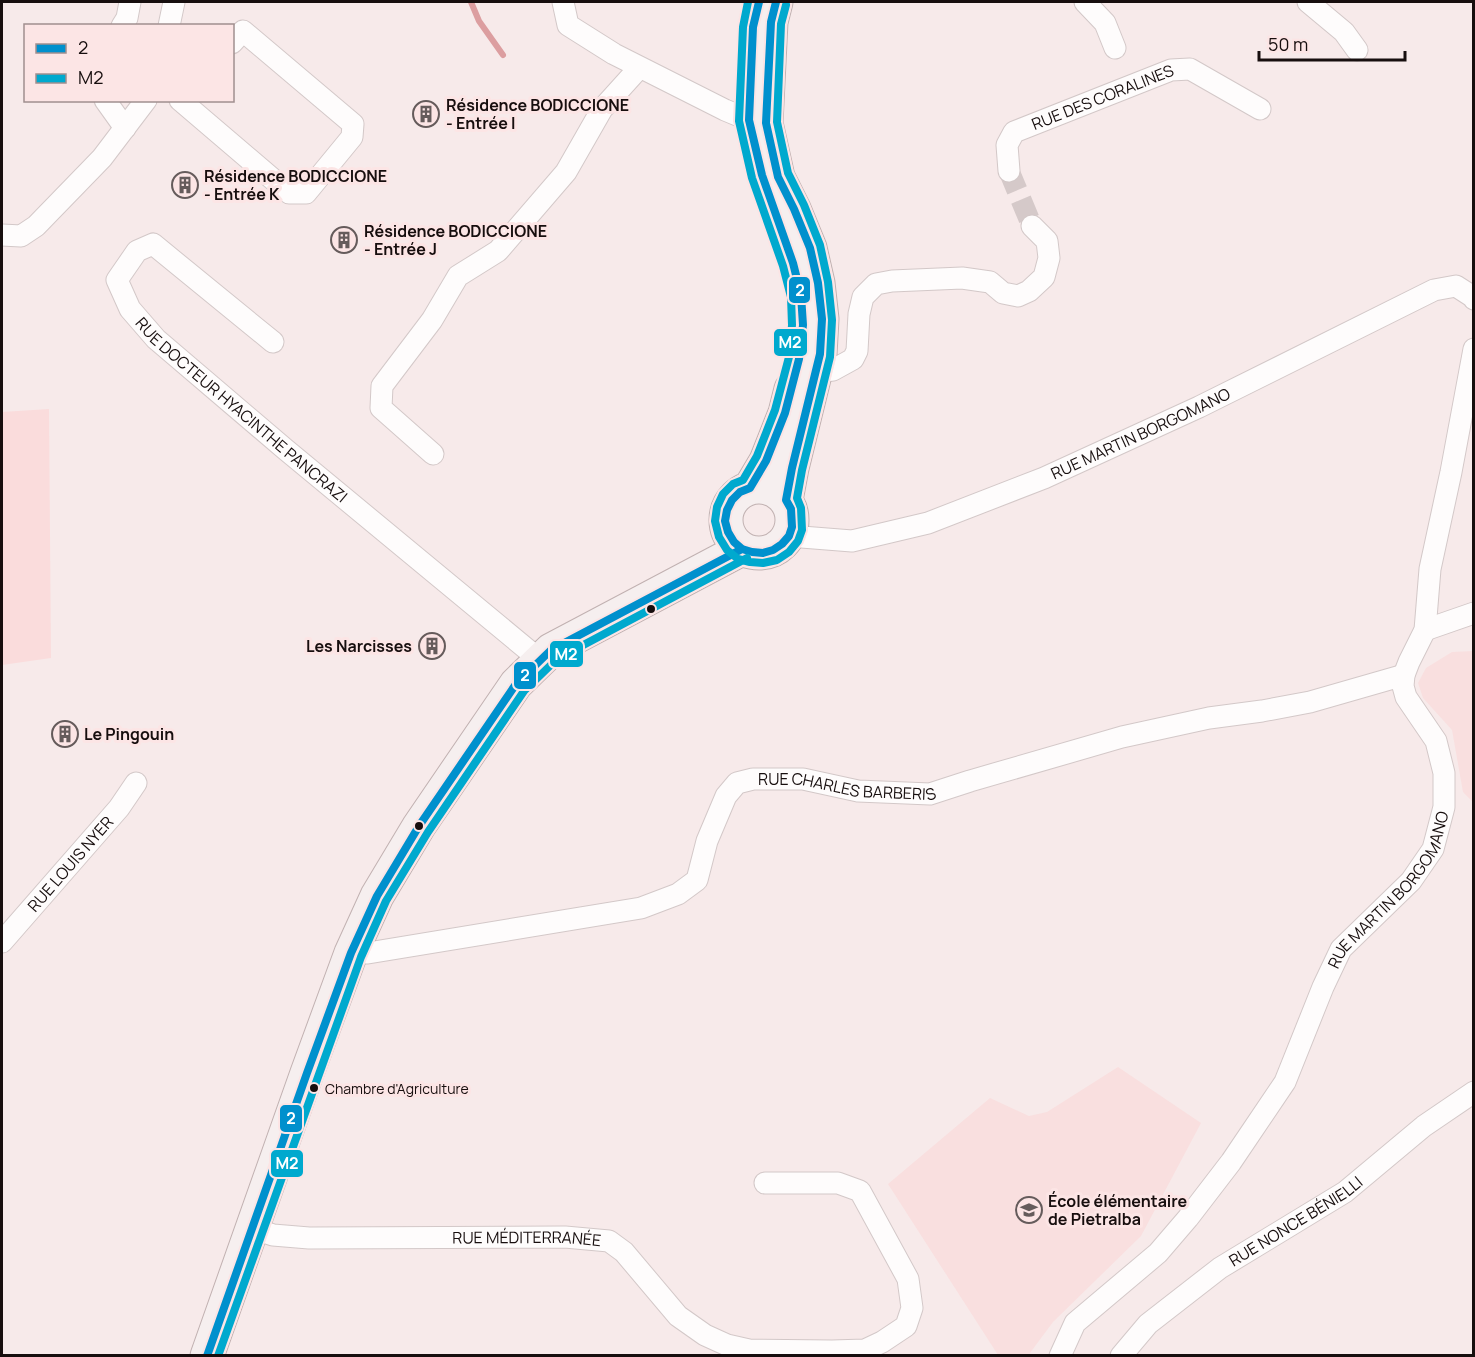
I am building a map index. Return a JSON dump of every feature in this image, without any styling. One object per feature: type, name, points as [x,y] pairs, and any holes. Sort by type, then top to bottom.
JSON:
[{"type":"main road","points":[[750,488],[766,461],[785,413],[798,359],[803,325],[801,295],[794,263],[762,175],[753,27],[759,2]]},
{"type":"main road","points":[[776,2],[771,22],[758,122],[778,177],[794,208],[810,248],[818,283],[822,319],[820,354],[786,500]]},
{"type":"main road","points":[[750,488],[771,489],[786,500],[790,508],[792,527],[789,536],[782,544],[763,553],[742,549],[734,542],[725,521],[732,500],[740,492],[750,488]]},
{"type":"main road","points":[[207,1356],[351,953],[376,896],[419,826],[516,684],[551,650],[742,549]]},
{"type":"street","points":[[123,24],[127,18],[130,2]]},
{"type":"street","points":[[169,24],[174,2]]},
{"type":"street","points":[[563,2],[567,25],[614,54],[725,110],[758,122]]},
{"type":"street","points":[[1085,2],[1105,23],[1115,48]]},
{"type":"street","points":[[1308,2],[1344,32],[1357,50]]},
{"type":"street","points":[[182,102],[289,193],[306,193],[352,137],[353,124],[243,31],[234,41]]},
{"type":"street","points":[[433,454],[381,408],[382,386],[432,320],[458,276],[498,251],[566,172],[602,109],[639,68]]},
{"type":"street","name":"RUE DES CORALINES","points":[[1009,171],[1007,145],[1014,132],[1171,70],[1190,69],[1260,109]]},
{"type":"street","points":[[106,102],[125,128]]},
{"type":"street","points":[[11,236],[36,226],[102,158],[144,102]]},
{"type":"street","points":[[816,372],[834,370],[853,359],[857,351],[859,314],[863,297],[876,284],[892,280],[962,278],[990,282],[1003,293],[1018,296],[1029,291],[1044,277],[1049,258],[1047,241],[1032,226]]},
{"type":"street","name":"RUE DOCTEUR HYACINTHE PANCRAZI","points":[[273,342],[153,244],[137,251],[117,280],[130,309],[156,339],[540,660]]},
{"type":"street","name":"RUE MARTIN BORGOMANO","points":[[789,536],[852,540],[928,523],[1044,478],[1199,407],[1434,290],[1456,286],[1473,297]]},
{"type":"street","points":[[1404,675],[1425,630],[1430,569],[1473,349]]},
{"type":"street","points":[[1425,630],[1473,613]]},
{"type":"street","name":"RUE MARTIN BORGOMANO","points":[[1060,1356],[1075,1323],[1158,1253],[1231,1162],[1285,1082],[1323,987],[1341,949],[1412,881],[1433,849],[1444,807],[1444,773],[1436,741],[1406,696],[1403,687],[1404,675]]},
{"type":"street","name":"RUE CHARLES BARBERIS","points":[[351,953],[368,953],[641,908],[678,894],[696,880],[707,841],[726,796],[737,783],[753,778],[803,778],[858,791],[930,794],[1122,737],[1209,718],[1310,702],[1404,675]]},
{"type":"street","name":"RUE LOUIS NYER","points":[[2,942],[119,808],[136,783]]},
{"type":"street","name":"RUE NONCE BÉNIELLI","points":[[1121,1356],[1148,1324],[1220,1268],[1345,1192],[1424,1126],[1473,1092]]},
{"type":"street","name":"RUE MÉDITERRANÉE","points":[[252,1228],[273,1234],[309,1238],[565,1237],[609,1241],[624,1252],[678,1316],[705,1335],[727,1345],[749,1350],[832,1352],[865,1350],[906,1326],[912,1308],[909,1279],[860,1191],[838,1183],[765,1183]]},
{"type":"shaded area","points":[[49,409],[51,658],[2,665],[2,412]]},
{"type":"shaded area","points":[[1474,651],[1473,802],[1463,792],[1452,730],[1423,698],[1418,683],[1426,668],[1452,652]]},
{"type":"shaded area","name":"École élémentaire de Pietralba","points":[[1118,1067],[1201,1123],[1141,1236],[1053,1322],[1030,1355],[998,1355],[888,1184],[990,1098],[1029,1116],[1047,1112]]},
{"type":"waterway","points":[[471,2],[479,21],[503,55]]},
{"type":"tunnel","points":[[1009,171],[1032,226]]},
{"type":"transit line","name":"M2","points":[[748,2],[743,27],[739,121],[752,178],[783,266],[791,297],[792,325],[789,357],[775,410],[757,456],[743,480],[733,484],[723,494],[717,507],[715,521],[719,537],[727,550],[738,559],[763,563],[777,560],[789,552],[798,541],[802,530],[801,508],[797,498],[830,357],[832,320],[828,282],[820,245],[788,173],[777,122],[781,24],[786,5]]},
{"type":"transit line","name":"2","points":[[759,2],[753,27],[749,120],[762,175],[793,263],[801,295],[803,325],[799,359],[785,413],[766,461],[750,488],[740,492],[732,500],[725,521],[734,542],[742,549],[763,553],[782,544],[789,536],[792,527],[791,509],[786,500],[820,354],[822,319],[818,283],[810,248],[778,177],[766,123],[771,22],[776,2]]},
{"type":"transit line","name":"2","points":[[207,1356],[351,953],[377,896],[419,826],[516,684],[551,650],[742,549]]},
{"type":"transit line","name":"M2","points":[[218,1356],[361,957],[386,901],[428,832],[524,691],[557,659],[747,558]]},
{"type":"place","name":"Résidence BODICCIONE - Entrée I","points":[[426,114]]},
{"type":"place","name":"Résidence BODICCIONE - Entrée K","points":[[185,185]]},
{"type":"place","name":"Résidence BODICCIONE - Entrée J","points":[[344,240]]},
{"type":"place","name":"Les Narcisses","points":[[432,646]]},
{"type":"place","name":"Le Pingouin","points":[[65,734]]},
{"type":"place","name":"Chambre d'Agriculture","points":[[314,1088]]},
{"type":"place","name":"École élémentaire de Pietralba","points":[[1029,1210]]}]
